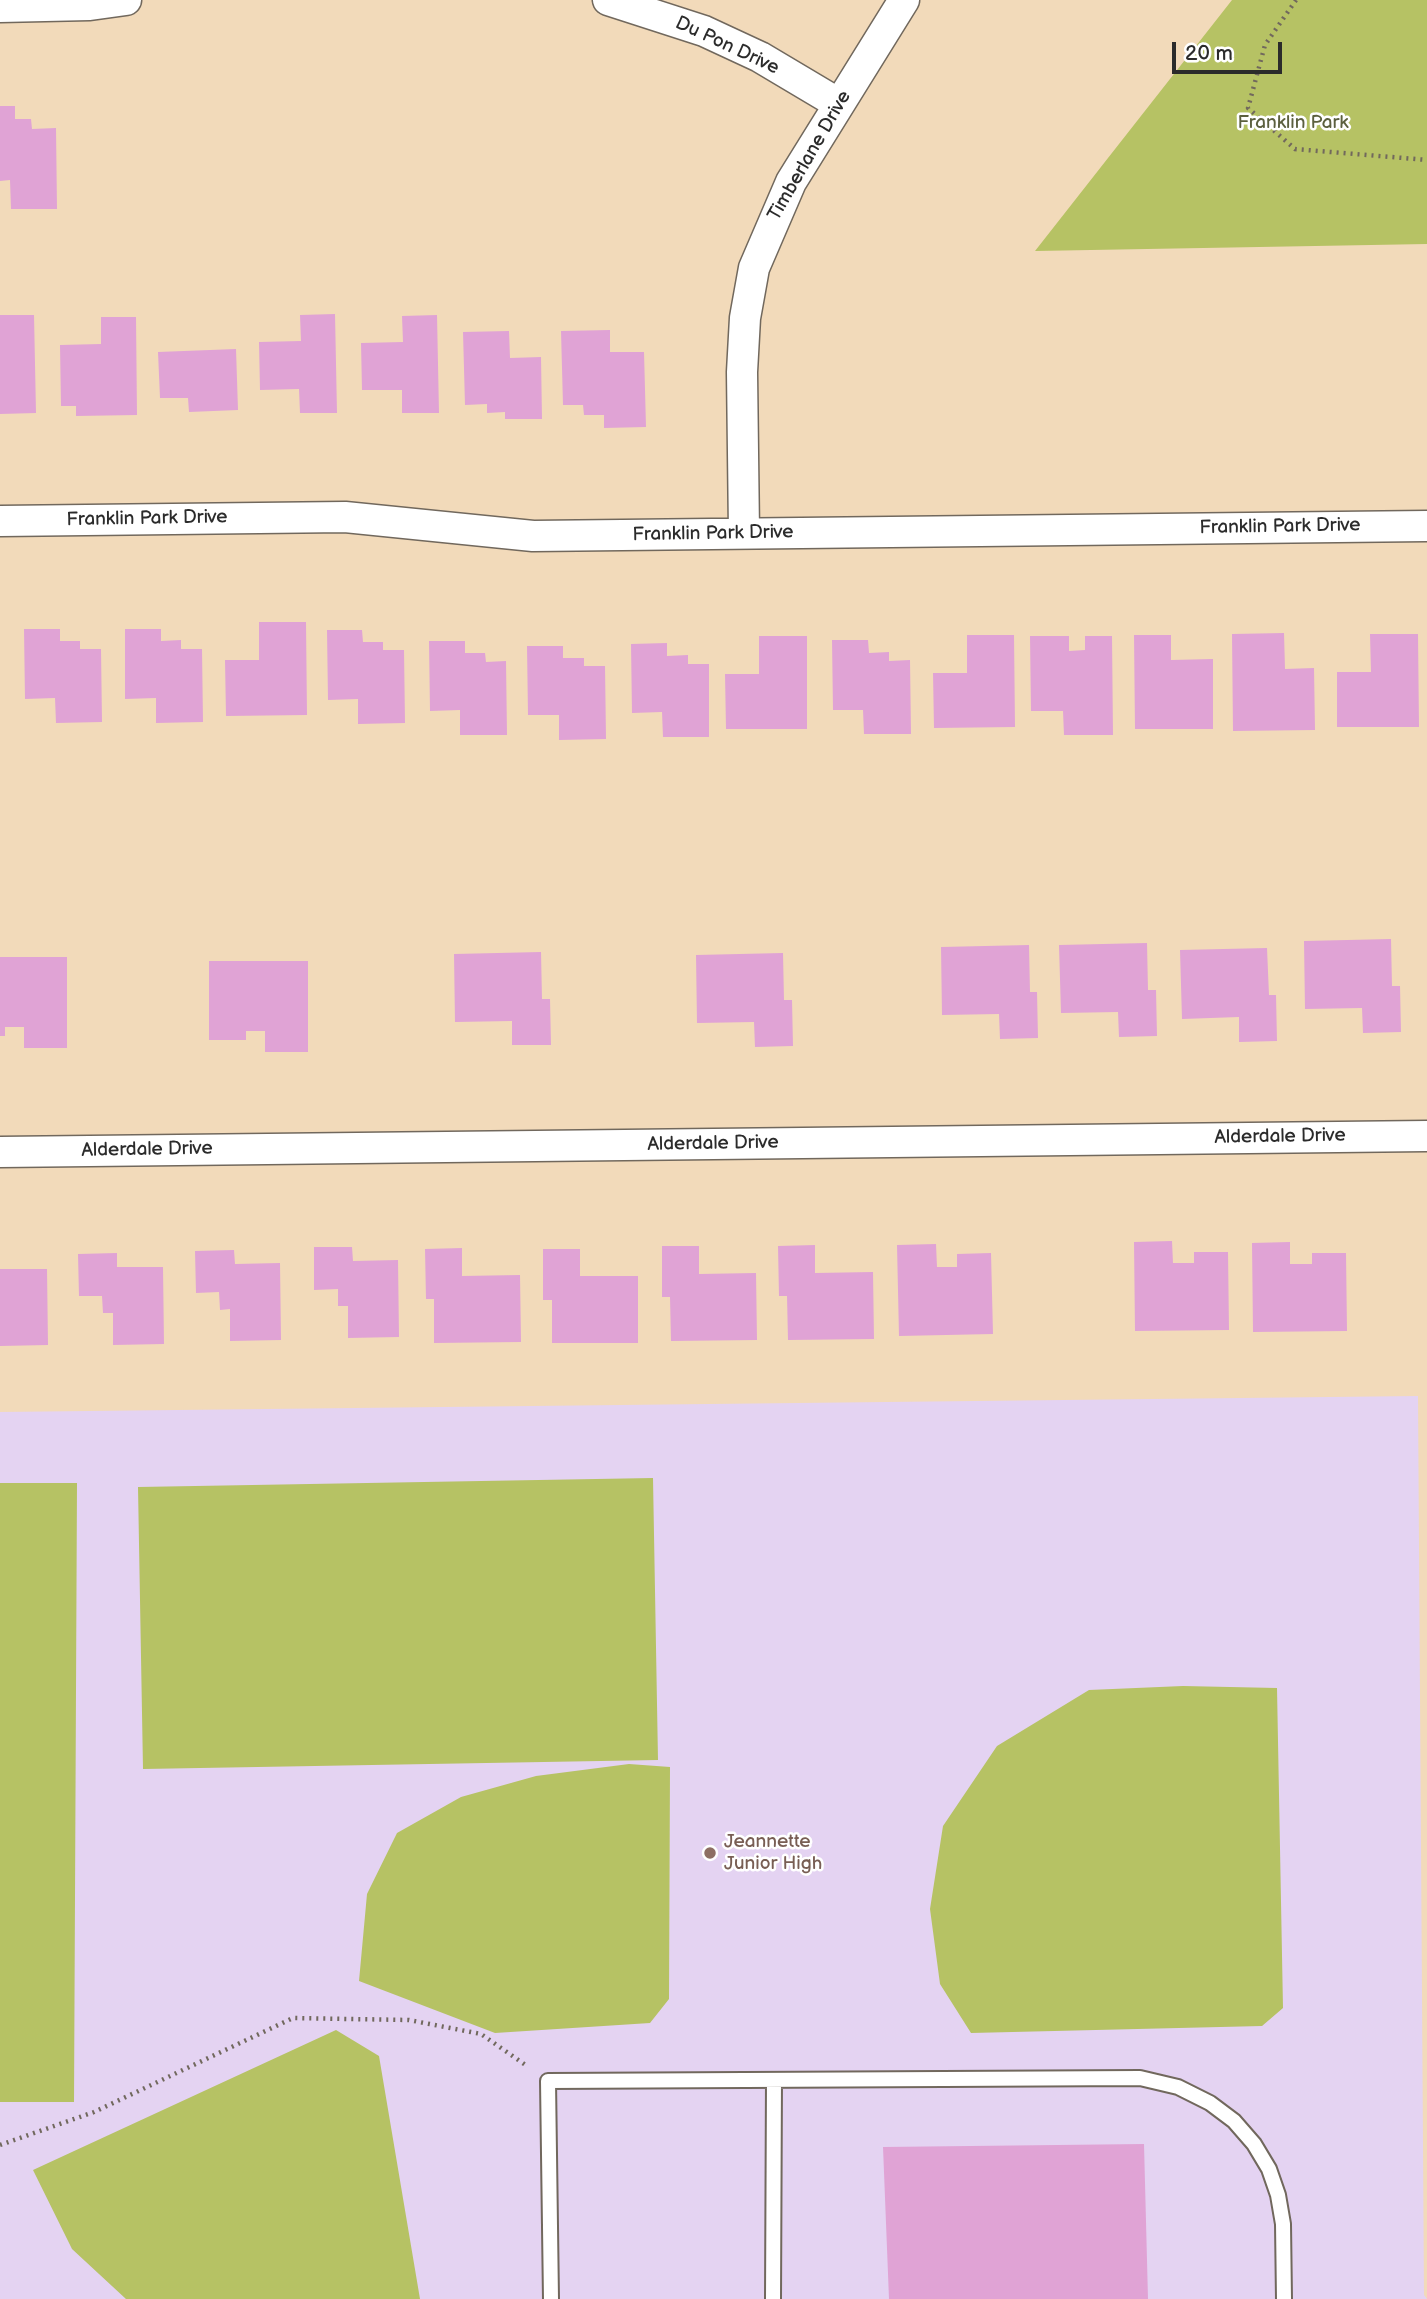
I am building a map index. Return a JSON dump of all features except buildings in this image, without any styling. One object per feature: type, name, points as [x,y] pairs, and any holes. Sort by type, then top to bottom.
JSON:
[{"type":"street","points":[[0,7],[90,5],[126,0]]},
{"type":"street","name":"Du Pon Drive","points":[[608,0],[704,31],[760,57],[839,104]]},
{"type":"street","name":"Timberlane Drive","points":[[744,533],[742,372],[745,318],[754,268],[791,182],[904,0]]},
{"type":"street","name":"Franklin Park Drive","points":[[0,521],[345,517],[533,536],[1427,526]]},
{"type":"street","name":"Alderdale Drive","points":[[0,1152],[1427,1136]]},
{"type":"lane","points":[[551,2299],[548,2081],[1140,2078],[1178,2087],[1210,2104],[1234,2121],[1254,2144],[1269,2169],[1278,2195],[1283,2224],[1284,2299]]},
{"type":"lane","points":[[774,2080],[774,2299]]},
{"type":"path","points":[[1296,0],[1265,46],[1248,107],[1295,149],[1427,160]]},
{"type":"path","points":[[0,2145],[94,2112],[293,2018],[409,2020],[481,2034],[548,2081]]},
{"type":"shaded area","name":"Jeannette Junior High","points":[[1418,1396],[1424,2295],[1427,2299],[0,2299],[0,1412]]},
{"type":"green space","name":"Franklin Park","points":[[1232,0],[1427,0],[1427,244],[1035,251]]},
{"type":"green space","points":[[653,1478],[658,1760],[143,1769],[138,1487]]},
{"type":"green space","points":[[0,1483],[77,1483],[74,2102],[0,2102]]},
{"type":"green space","points":[[1183,1686],[1277,1688],[1283,2008],[1262,2026],[971,2033],[940,1984],[930,1909],[943,1826],[997,1746],[1089,1690]]},
{"type":"green space","points":[[629,1764],[670,1767],[669,1999],[650,2023],[495,2033],[359,1981],[367,1894],[397,1833],[461,1797],[536,1776]]},
{"type":"green space","points":[[336,2030],[379,2056],[420,2299],[126,2299],[72,2249],[33,2170]]},
{"type":"place","name":"Jeannette Junior High","points":[[710,1853]]}]
